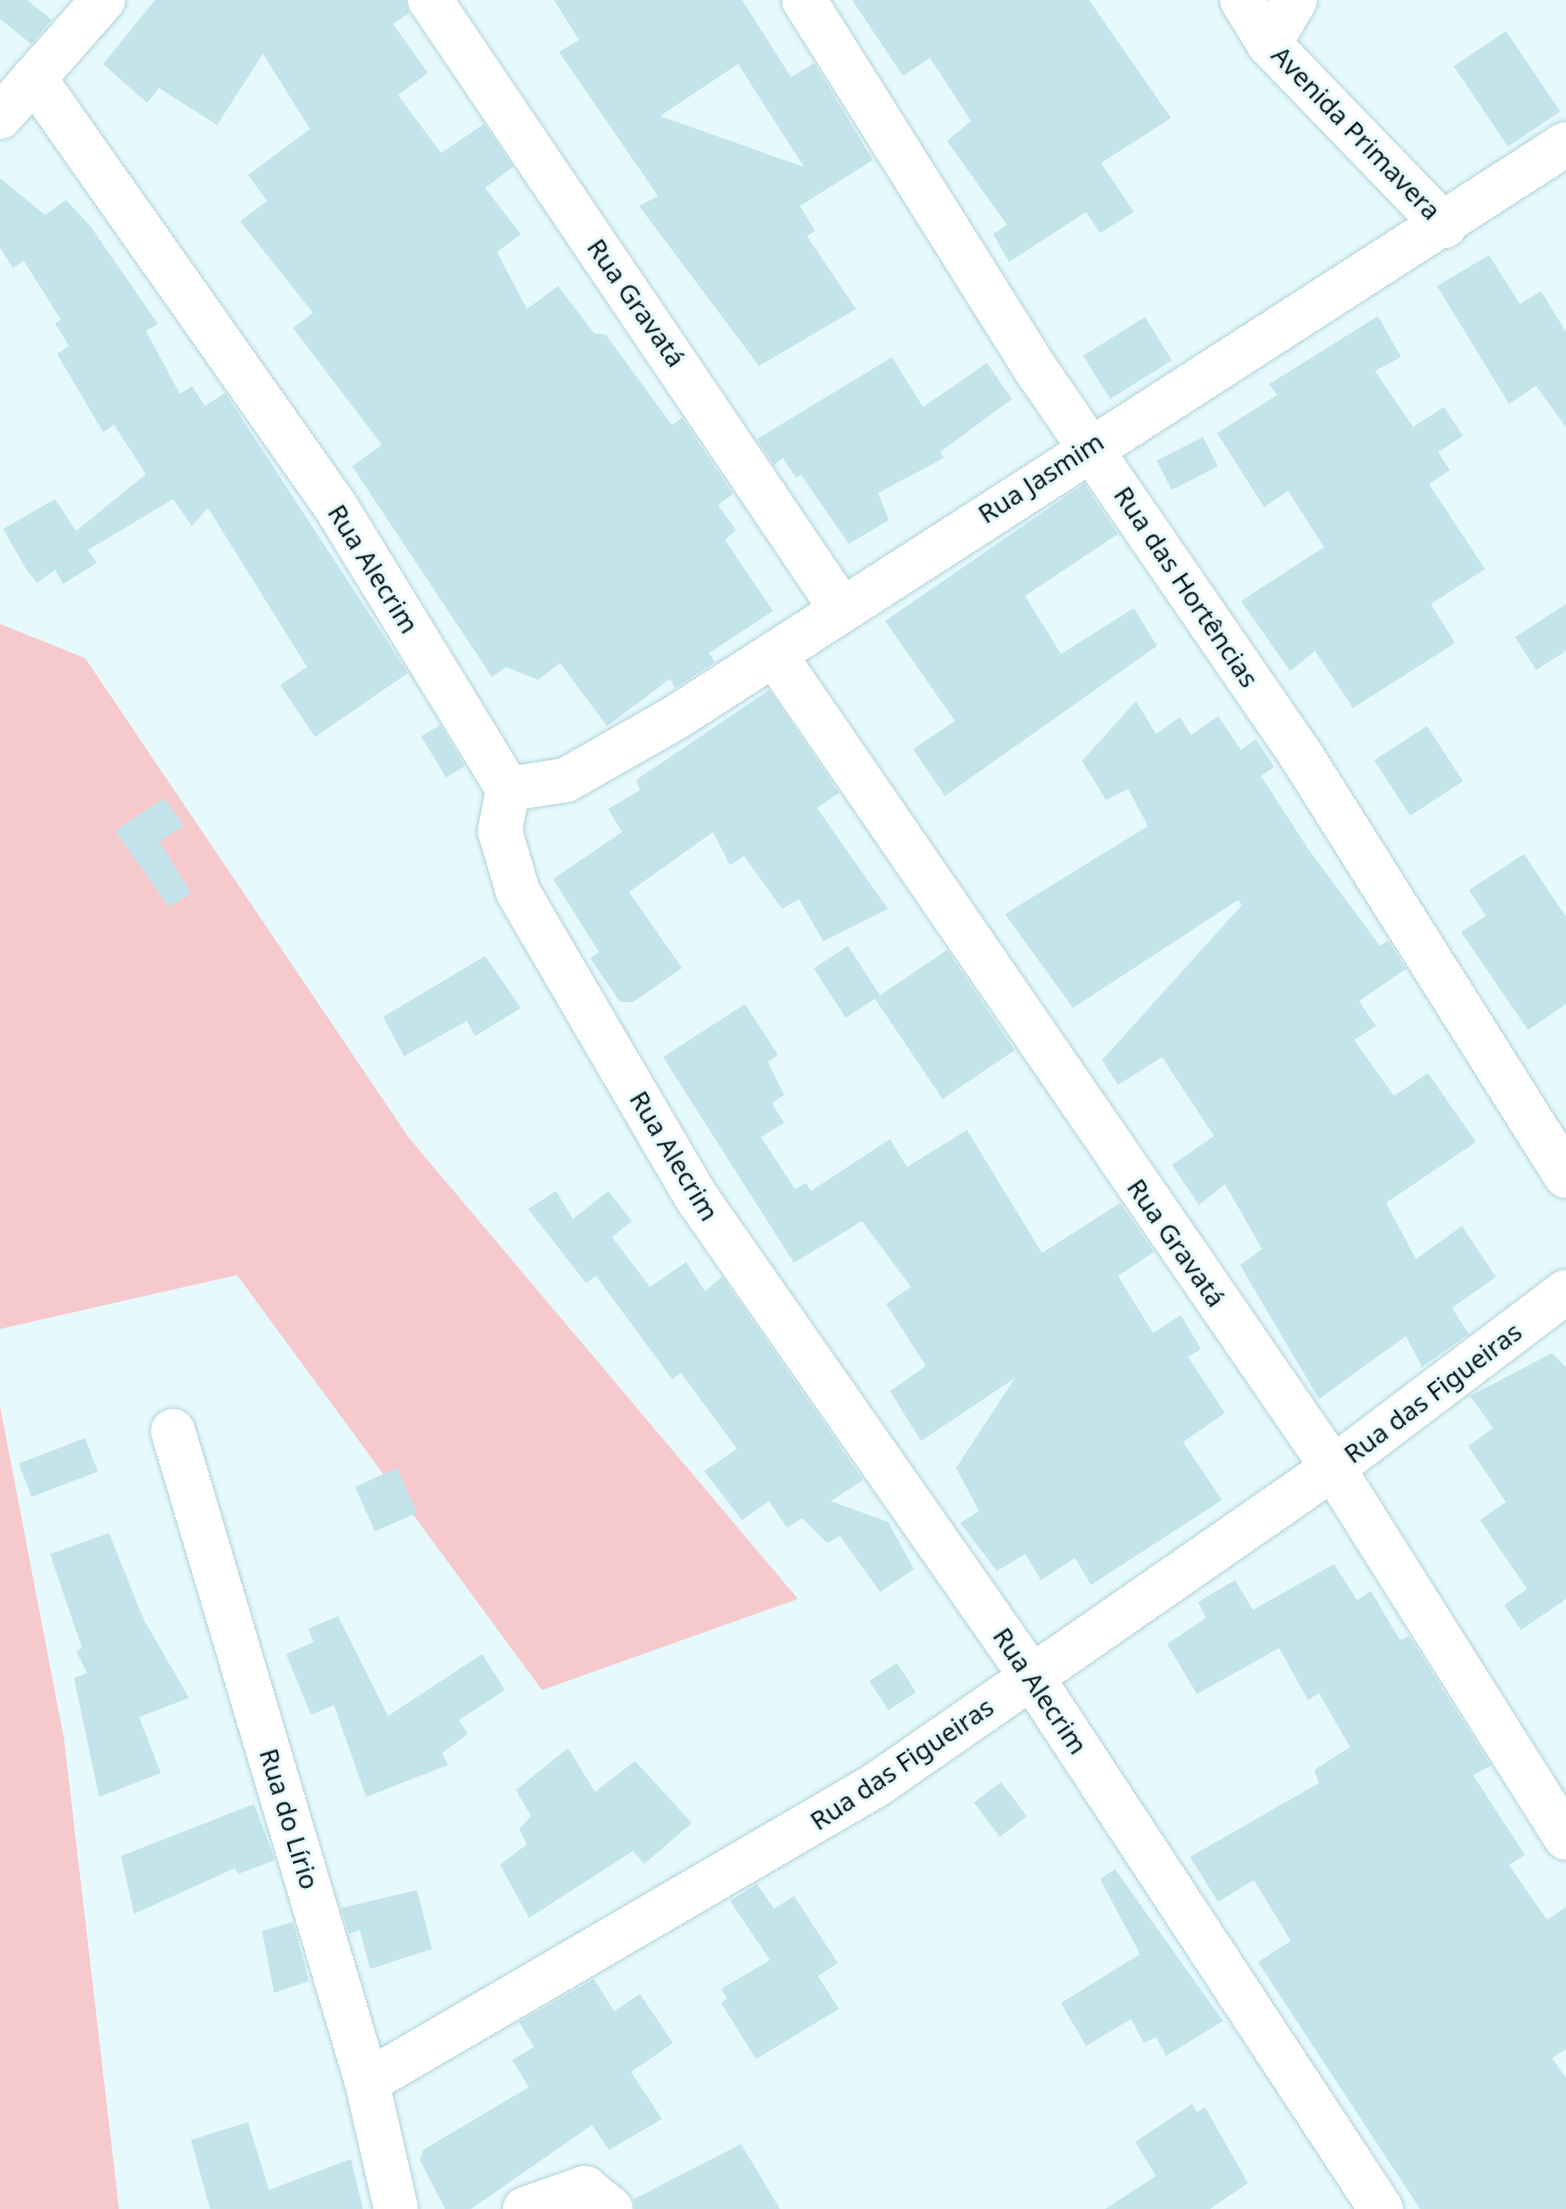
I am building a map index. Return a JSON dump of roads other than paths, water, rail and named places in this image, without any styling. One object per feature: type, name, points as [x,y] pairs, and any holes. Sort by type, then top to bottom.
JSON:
[{"type":"street","points":[[0,117],[103,0]]},
{"type":"street","name":"Rua Gravatá","points":[[430,0],[840,607]]},
{"type":"street","name":"Rua das Hortências","points":[[804,0],[1090,447],[1299,752],[1566,1176]]},
{"type":"street","name":"Avenida Primavera","points":[[1242,0],[1269,44],[1445,226]]},
{"type":"street","points":[[1269,44],[1295,0]]},
{"type":"street","name":"Rua Alecrim","points":[[34,78],[336,507],[508,789],[503,853],[541,935],[697,1198],[1031,1676],[1381,2209]]},
{"type":"street","name":"Rua Jasmim","points":[[508,789],[566,780],[596,766],[774,654],[840,607],[1090,447],[1445,226],[1566,144]]},
{"type":"street","name":"Rua Gravatá","points":[[774,654],[1333,1468],[1566,1838]]},
{"type":"street","name":"Rua das Figueiras","points":[[367,2082],[767,1853],[1333,1468],[1566,1292]]},
{"type":"street","name":"Rua do Lírio","points":[[173,1431],[367,2082],[396,2209]]},
{"type":"street","points":[[525,2209],[585,2188],[611,2209]]}]
